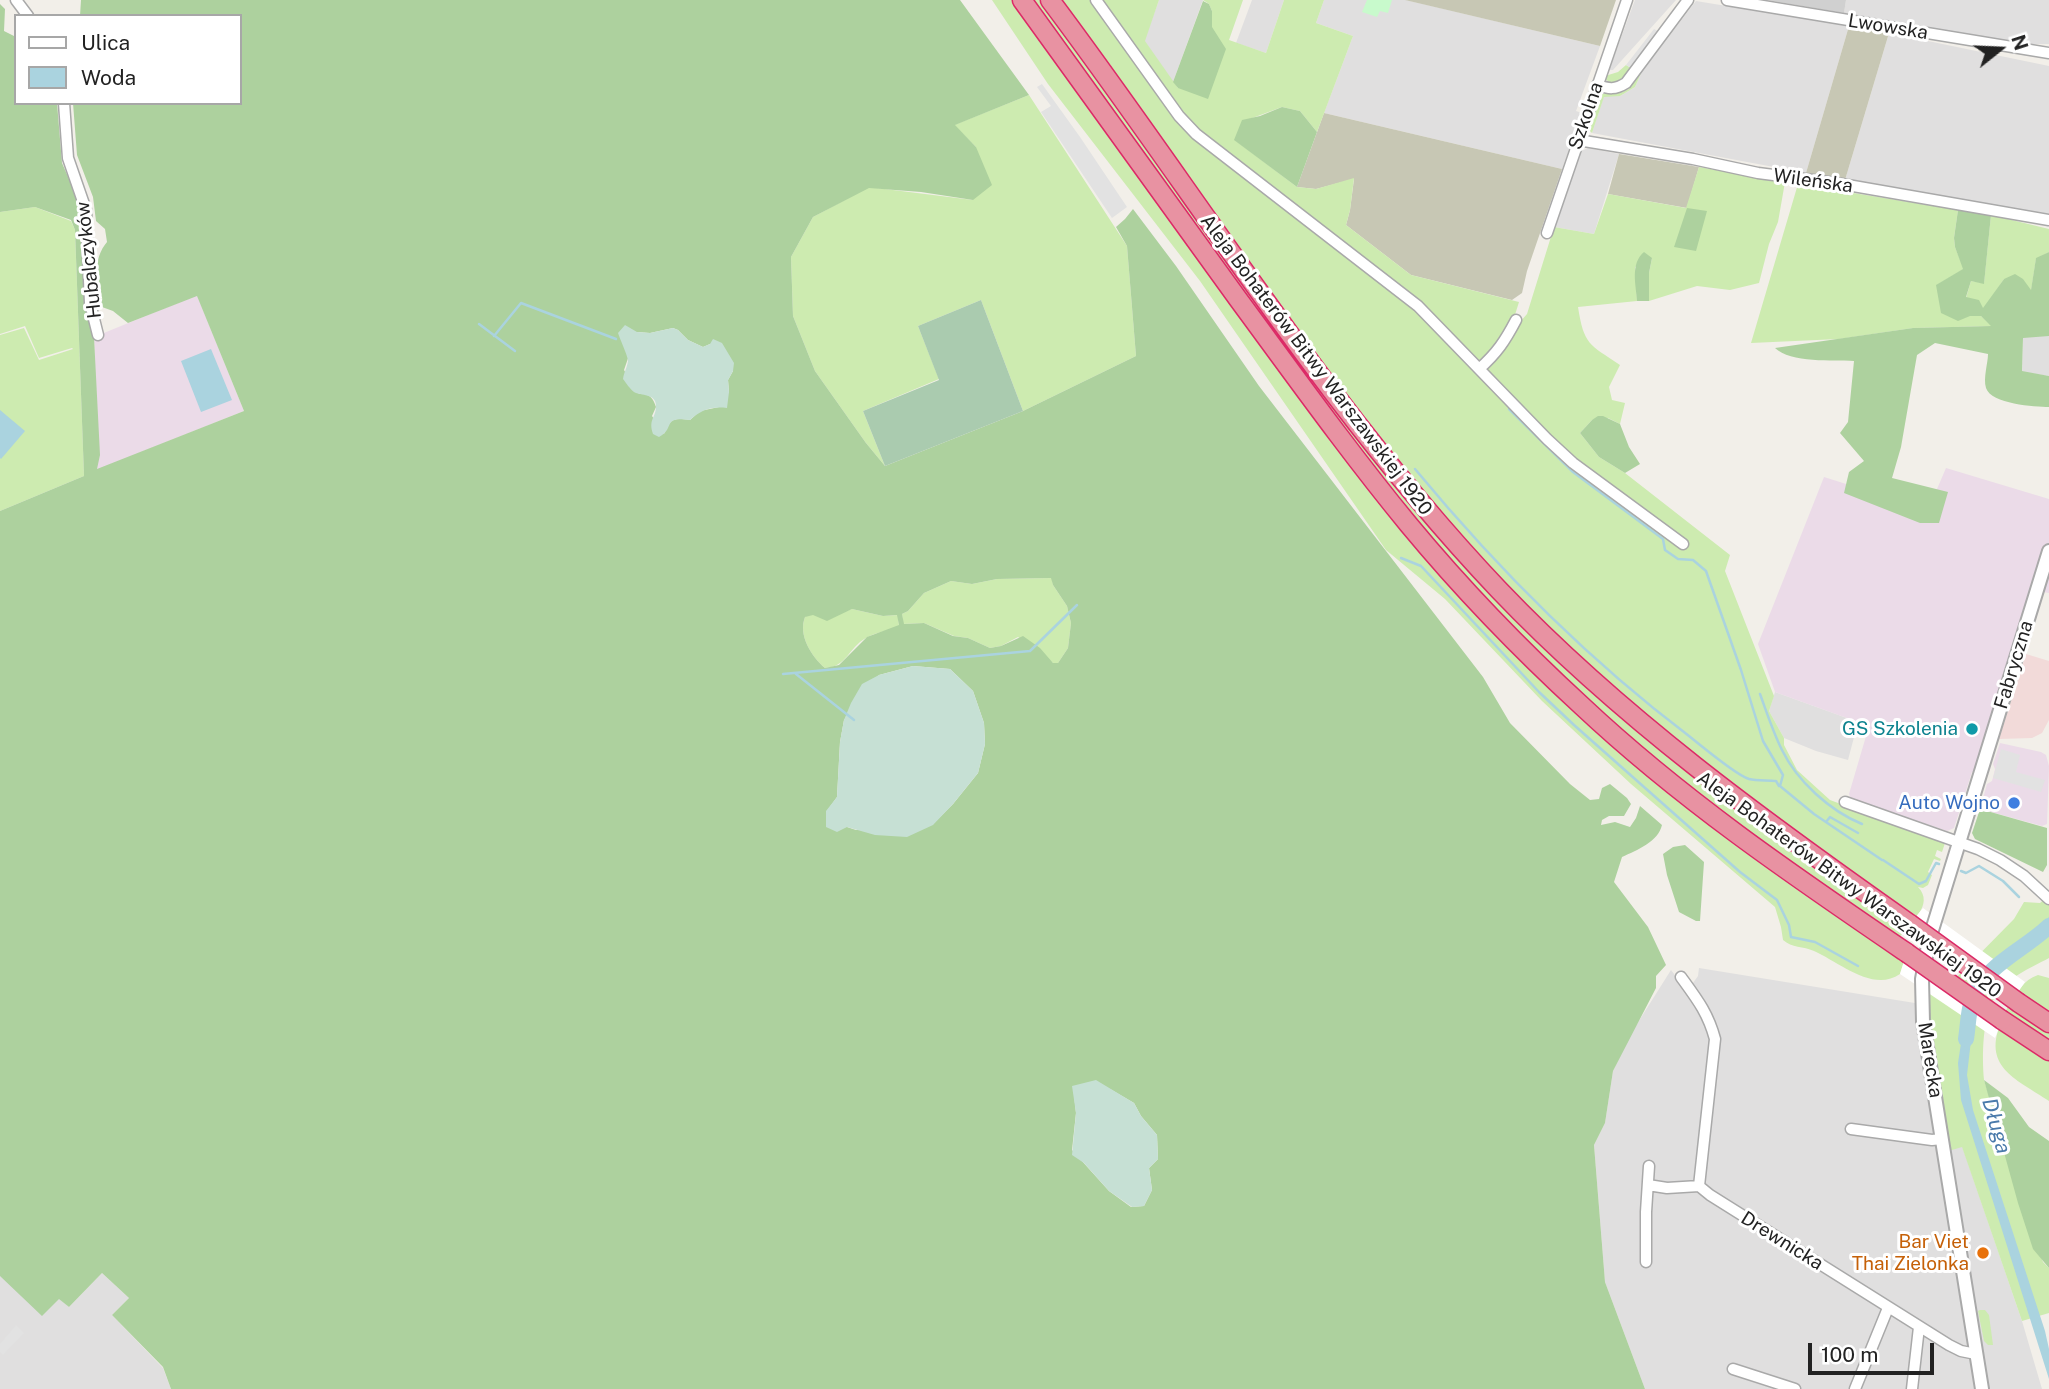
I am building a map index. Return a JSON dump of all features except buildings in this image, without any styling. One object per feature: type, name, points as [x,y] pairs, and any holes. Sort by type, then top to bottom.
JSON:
[{"type":"highway","name":"Aleja Bohaterów Bitwy Warszawskiej 1920","points":[[1022,0],[1336,433],[1411,528],[1491,617],[1582,706],[1701,808],[1790,873],[2049,1051]]},
{"type":"highway","name":"Aleja Bohaterów Bitwy Warszawskiej 1920","points":[[1050,0],[1335,394],[1419,501],[1524,616],[1575,665],[1667,745],[1802,849],[2049,1023]]},
{"type":"street","points":[[1096,0],[1179,116],[1196,134],[1418,306],[1573,463],[1683,544]]},
{"type":"street","name":"Szkolna","points":[[1547,233],[1627,0]]},
{"type":"street","points":[[1597,85],[1612,89],[1626,83],[1688,0]]},
{"type":"street","name":"Lwowska","points":[[1727,0],[2049,53]]},
{"type":"street","name":"Hubalczyków","points":[[64,105],[68,158],[86,210],[90,303],[98,335]]},
{"type":"street","name":"Wileńska","points":[[1578,141],[2049,220]]},
{"type":"street","points":[[1479,369],[1504,343],[1516,320]]},
{"type":"street","name":"Fabryczna","points":[[1991,738],[2049,551]]},
{"type":"street","name":"Marecka","points":[[1982,1389],[1923,1023],[1922,979],[1929,940],[1991,738]]},
{"type":"street","points":[[1845,802],[1959,842],[2000,860],[2024,876],[2048,898]]},
{"type":"street","points":[[1648,1185],[1667,1188],[1699,1186],[1715,1039],[1710,1019],[1681,977]]},
{"type":"street","points":[[1851,1129],[1931,1140],[1942,1139]]},
{"type":"street","points":[[1646,1262],[1649,1166]]},
{"type":"street","name":"Drewnicka","points":[[1699,1186],[1919,1327],[1955,1348],[1976,1354]]},
{"type":"street","points":[[1855,1389],[1888,1308]]},
{"type":"street","points":[[1912,1389],[1919,1327]]},
{"type":"street","points":[[1733,1369],[1795,1389]]},
{"type":"shaded area","points":[[1159,0],[1203,0],[1173,82],[1144,41]]},
{"type":"shaded area","points":[[1252,0],[1284,0],[1266,53],[1236,43]]},
{"type":"shaded area","points":[[1324,0],[1406,0],[1600,46],[1576,111],[1582,113],[1562,169],[1324,113],[1353,36],[1316,23]]},
{"type":"shaded area","points":[[1405,0],[1616,0],[1600,46]]},
{"type":"shaded area","points":[[1635,0],[1676,0],[1613,70],[1609,70]]},
{"type":"shaded area","points":[[1767,0],[1846,0],[1844,13]]},
{"type":"shaded area","points":[[1846,0],[2049,0],[2049,44],[2025,44],[1844,13]]},
{"type":"shaded area","points":[[1696,1],[1849,26],[1806,173],[1592,133],[1604,96],[1620,96],[1635,87],[1642,71]]},
{"type":"shaded area","points":[[1849,26],[1889,33],[1845,180],[1806,173]]},
{"type":"shaded area","points":[[1654,29],[1660,32],[1631,68],[1626,65]]},
{"type":"shaded area","points":[[1889,33],[2049,66],[2049,215],[1845,180]]},
{"type":"shaded area","points":[[1042,84],[1127,207],[1112,218],[1041,112],[1051,106],[1037,87]]},
{"type":"shaded area","points":[[1324,113],[1562,169],[1522,293],[1512,300],[1411,275],[1346,225],[1354,179],[1316,189],[1297,187]]},
{"type":"shaded area","points":[[1588,148],[1619,154],[1594,234],[1554,227],[1579,152]]},
{"type":"shaded area","points":[[1619,154],[1699,167],[1687,208],[1608,194]]},
{"type":"shaded area","points":[[197,295],[244,411],[97,470],[94,337]]},
{"type":"shaded area","points":[[625,325],[637,332],[650,333],[673,328],[688,340],[703,347],[713,339],[722,343],[734,363],[728,380],[727,408],[707,410],[690,420],[672,421],[664,434],[659,437],[653,434],[651,425],[656,410],[654,399],[634,392],[623,379],[628,359],[618,333]]},
{"type":"shaded area","points":[[2049,335],[2049,376],[2022,372],[2023,337]]},
{"type":"shaded area","points":[[1946,468],[2049,499],[2049,593],[2037,591],[1980,774],[1972,772],[1954,828],[1947,831],[1851,799],[1849,794],[1869,726],[1775,692],[1758,644],[1824,477],[1928,510]]},
{"type":"shaded area","points":[[2026,654],[2049,661],[2049,720],[2042,733],[2032,738],[1999,739]]},
{"type":"shaded area","points":[[913,666],[950,669],[973,691],[984,723],[985,744],[978,773],[933,825],[907,837],[875,835],[847,827],[837,832],[826,827],[826,811],[837,797],[840,742],[844,720],[851,703],[862,684],[879,675]]},
{"type":"shaded area","points":[[1775,692],[1858,722],[1848,760],[1784,738],[1769,711]]},
{"type":"shaded area","points":[[2000,743],[2046,755],[2049,766],[2047,824],[2042,826],[1980,809],[1987,784],[1992,781],[1995,769],[1993,764]]},
{"type":"shaded area","points":[[2001,749],[2020,755],[2016,772],[2045,780],[2041,792],[1993,778]]},
{"type":"shaded area","points":[[1699,968],[1921,1004],[1959,1137],[2022,1321],[2042,1389],[1645,1389],[1605,1282],[1594,1145],[1605,1123],[1613,1071],[1630,1035],[1671,970],[1687,991],[1698,976]]},
{"type":"shaded area","points":[[1096,1080],[1134,1103],[1157,1135],[1158,1159],[1149,1168],[1152,1190],[1144,1206],[1132,1207],[1109,1191],[1084,1163],[1072,1155],[1076,1113],[1072,1086]]},
{"type":"shaded area","points":[[102,1273],[129,1298],[112,1315],[163,1368],[171,1389],[0,1389],[0,1276],[59,1298],[69,1307]]},
{"type":"shaded area","points":[[16,1325],[24,1333],[3,1355],[0,1352],[0,1344]]},
{"type":"green space","points":[[81,0],[960,0],[1029,95],[955,125],[976,147],[992,185],[973,200],[869,188],[813,217],[791,257],[793,316],[815,371],[885,466],[1023,411],[1136,356],[1127,246],[1116,227],[1133,209],[1259,386],[1483,677],[1510,723],[1570,784],[1590,800],[1599,799],[1602,788],[1610,784],[1627,798],[1631,804],[1624,816],[1609,816],[1602,820],[1601,825],[1615,822],[1630,827],[1640,806],[1662,825],[1652,841],[1622,857],[1614,882],[1648,927],[1666,965],[1656,976],[1656,988],[1613,1071],[1605,1123],[1594,1145],[1605,1282],[1645,1389],[171,1389],[163,1367],[112,1315],[129,1298],[102,1273],[69,1307],[59,1299],[42,1316],[0,1276],[0,511],[84,476],[75,230],[71,220],[35,207],[0,212],[0,4],[5,9],[4,31],[14,36],[14,105],[57,105],[62,163],[78,200],[87,316],[94,337],[100,455],[97,469],[244,411],[197,296],[128,323],[113,311],[102,307],[97,291],[96,273],[99,256],[107,242],[105,229],[96,221],[93,197],[77,155],[73,105],[242,105],[242,14],[80,14]],"holes":[[[673,328],[688,340],[703,347],[710,344],[733,371],[728,380],[729,392],[719,407],[700,411],[690,420],[673,420],[664,434],[652,416],[656,407],[653,401],[648,395],[639,394],[624,370],[637,332],[650,333]],[[1051,578],[1067,606],[1071,623],[1068,648],[1058,663],[1053,663],[1040,648],[1023,636],[990,648],[924,623],[904,624],[902,614],[924,593],[951,581],[972,584],[997,579]],[[852,609],[883,616],[897,615],[899,625],[867,637],[839,665],[825,668],[807,645],[803,631],[805,617],[813,615],[827,621]],[[913,666],[950,669],[973,691],[984,723],[985,744],[978,773],[933,824],[856,830],[847,827],[827,811],[837,797],[844,720],[879,675]],[[1073,1086],[1110,1089],[1134,1103],[1157,1135],[1158,1159],[1149,1168],[1152,1190],[1144,1206],[1131,1207],[1109,1191],[1072,1150],[1076,1113]]]},
{"type":"green space","points":[[992,0],[1159,0],[1145,41],[1178,88],[1212,27],[1212,11],[1209,4],[1203,0],[1243,0],[1229,40],[1266,53],[1284,0],[1324,0],[1316,23],[1353,36],[1317,132],[1300,111],[1282,107],[1247,120],[1235,140],[1297,187],[1316,189],[1354,178],[1346,225],[1411,275],[1519,302],[1514,318],[1520,322],[1527,314],[1554,227],[1594,234],[1608,194],[1686,208],[1699,167],[1785,182],[1778,222],[1759,283],[1730,290],[1697,286],[1649,301],[1652,258],[1635,267],[1637,301],[1578,307],[1586,337],[1620,365],[1609,387],[1612,400],[1625,403],[1620,424],[1608,418],[1592,420],[1580,433],[1599,457],[1625,473],[1730,555],[1725,571],[1774,696],[1769,711],[1797,770],[1830,800],[1945,843],[1942,852],[1937,850],[1935,856],[1941,859],[1940,861],[1934,859],[1928,872],[1932,875],[1928,885],[1918,887],[1924,900],[1919,914],[1899,938],[1909,945],[1900,974],[1890,979],[1868,978],[1814,951],[1783,940],[1775,907],[1631,784],[1542,701],[1445,599],[1386,550],[1200,281],[1048,84]]},
{"type":"green space","points":[[1367,0],[1392,0],[1388,13],[1380,11],[1377,17],[1362,12]]},
{"type":"green space","points":[[1203,1],[1209,4],[1212,27],[1226,49],[1208,99],[1178,88],[1173,82]]},
{"type":"green space","points":[[1672,28],[1674,29],[1642,71],[1635,87],[1620,96],[1604,97],[1592,133],[1590,131],[1600,94],[1629,89],[1639,71]]},
{"type":"green space","points":[[1626,65],[1631,68],[1616,82],[1605,79],[1605,76],[1618,72]]},
{"type":"green space","points":[[1029,95],[1127,246],[1136,356],[1023,411],[981,300],[918,326],[939,379],[863,411],[885,466],[815,371],[793,316],[791,257],[813,217],[869,187],[973,200],[976,147],[954,125]]},
{"type":"green space","points":[[1282,107],[1300,111],[1317,132],[1297,187],[1234,140],[1242,120]]},
{"type":"green space","points":[[1798,184],[1958,210],[1954,238],[1964,269],[1937,285],[1970,315],[1981,316],[1992,326],[1913,328],[1839,339],[1751,343]]},
{"type":"green space","points":[[35,207],[71,221],[75,230],[84,476],[0,511],[0,335],[24,328],[39,360],[73,349],[39,358],[25,326],[0,334],[0,212]]},
{"type":"green space","points":[[1687,208],[1707,211],[1696,251],[1674,247]]},
{"type":"green space","points":[[1958,210],[1991,215],[1984,284],[1971,281],[1966,297],[1979,300],[1983,308],[2004,279],[2015,274],[2023,279],[2031,290],[2036,258],[2049,252],[2049,336],[2023,338],[2022,371],[2049,376],[2049,407],[2014,404],[1990,393],[1985,380],[1988,354],[1935,343],[1917,355],[1901,447],[1892,478],[1948,492],[1939,523],[1920,523],[1844,493],[1849,472],[1864,461],[1840,433],[1848,422],[1854,361],[1801,358],[1782,353],[1775,348],[1913,328],[1991,326],[1981,316],[1970,316],[1958,321],[1941,313],[1936,285],[1963,269],[1954,238]]},
{"type":"green space","points":[[1991,215],[2049,229],[2049,252],[2036,259],[2031,291],[2004,279],[1984,309],[1966,298],[1971,281],[1984,283]]},
{"type":"green space","points":[[1644,252],[1652,258],[1649,301],[1637,301],[1635,268]]},
{"type":"green space","points":[[981,300],[1023,411],[885,466],[863,411],[939,380],[918,326]]},
{"type":"green space","points":[[1598,416],[1620,424],[1629,447],[1640,464],[1625,473],[1599,457],[1580,433]]},
{"type":"green space","points":[[1052,578],[1053,585],[1067,606],[1071,623],[1068,648],[1058,663],[1053,663],[1018,637],[1001,646],[990,648],[924,623],[903,624],[902,614],[924,593],[951,581],[972,584],[997,579]]},
{"type":"green space","points":[[852,609],[883,616],[898,615],[899,626],[866,638],[843,661],[825,668],[807,645],[803,631],[805,617],[809,614],[840,613]]},
{"type":"green space","points":[[1980,809],[2047,828],[2047,865],[2043,872],[1975,839],[1972,833]]},
{"type":"green space","points":[[1685,845],[1704,862],[1700,921],[1679,912],[1667,875],[1663,854],[1673,847]]},
{"type":"green space","points":[[2049,895],[2049,958],[2019,974],[2000,990],[1991,1006],[1984,1037],[1984,1080],[2043,1262],[2049,1268],[2049,1313],[2022,1321],[1962,1147],[1945,1152],[1922,979],[1949,985],[2014,919],[2024,902],[2040,903]]},
{"type":"green space","points":[[2038,975],[2049,978],[2049,1101],[2015,1079],[2000,1062],[1996,1052],[2000,1025],[2008,1007],[2024,984]]},
{"type":"green space","points":[[1984,1080],[2008,1098],[2029,1127],[2049,1141],[2049,1268],[2033,1249]]},
{"type":"green space","points":[[1985,1310],[1989,1315],[1993,1345],[1984,1341],[1978,1311]]},
{"type":"water","points":[[211,349],[232,400],[201,412],[181,361]]},
{"type":"water","points":[[0,410],[25,431],[1,459],[0,458]]},
{"type":"water","points":[[2049,917],[2049,933],[2007,967],[1996,959],[2037,929]]},
{"type":"water","points":[[1965,1017],[1973,1023],[1967,1075],[1973,1110],[2045,1331],[2049,1349],[2049,1379],[1961,1100],[1958,1063]]},
{"type":"pier","points":[[1923,908],[2025,982],[2009,1005],[1904,931]]},
{"type":"pier","points":[[1909,945],[2006,1010],[1995,1038],[1900,974]]},
{"type":"waterway","points":[[494,336],[521,303],[616,339]]},
{"type":"waterway","points":[[479,324],[515,351]]},
{"type":"waterway","points":[[1509,409],[1573,472],[1663,539],[1665,550],[1678,559],[1693,560],[1706,571],[1763,741],[1783,775],[1780,786],[1814,814],[1882,860]]},
{"type":"waterway","points":[[1415,469],[1478,542],[1544,610],[1614,675],[1737,772],[1749,779],[1776,781],[1779,786]]},
{"type":"waterway","points":[[1401,558],[1421,566],[1539,692],[1574,725],[1740,872],[1777,900],[1789,925],[1791,937],[1815,942],[1858,966]]},
{"type":"waterway","points":[[783,674],[1030,651],[1077,605]]},
{"type":"waterway","points":[[796,674],[854,720]]},
{"type":"waterway","points":[[1760,694],[1779,743],[1796,773],[1827,803],[1862,824]]},
{"type":"waterway","points":[[1826,822],[1830,817],[1858,833]]},
{"type":"waterway","points":[[1883,860],[1919,884],[1926,881],[1936,863],[1939,864]]},
{"type":"waterway","points":[[1961,871],[1966,873],[1979,866],[2003,881],[2019,897]]},
{"type":"waterway","name":"Długa","points":[[1966,1039],[1972,1001],[1986,977],[2049,926]]},
{"type":"place","name":"GS Szkolenia","points":[[1972,729]]},
{"type":"place","name":"Auto Wojno","points":[[2014,803]]},
{"type":"place","name":"Bar Viet Thai Zielonka","points":[[1983,1253]]}]
